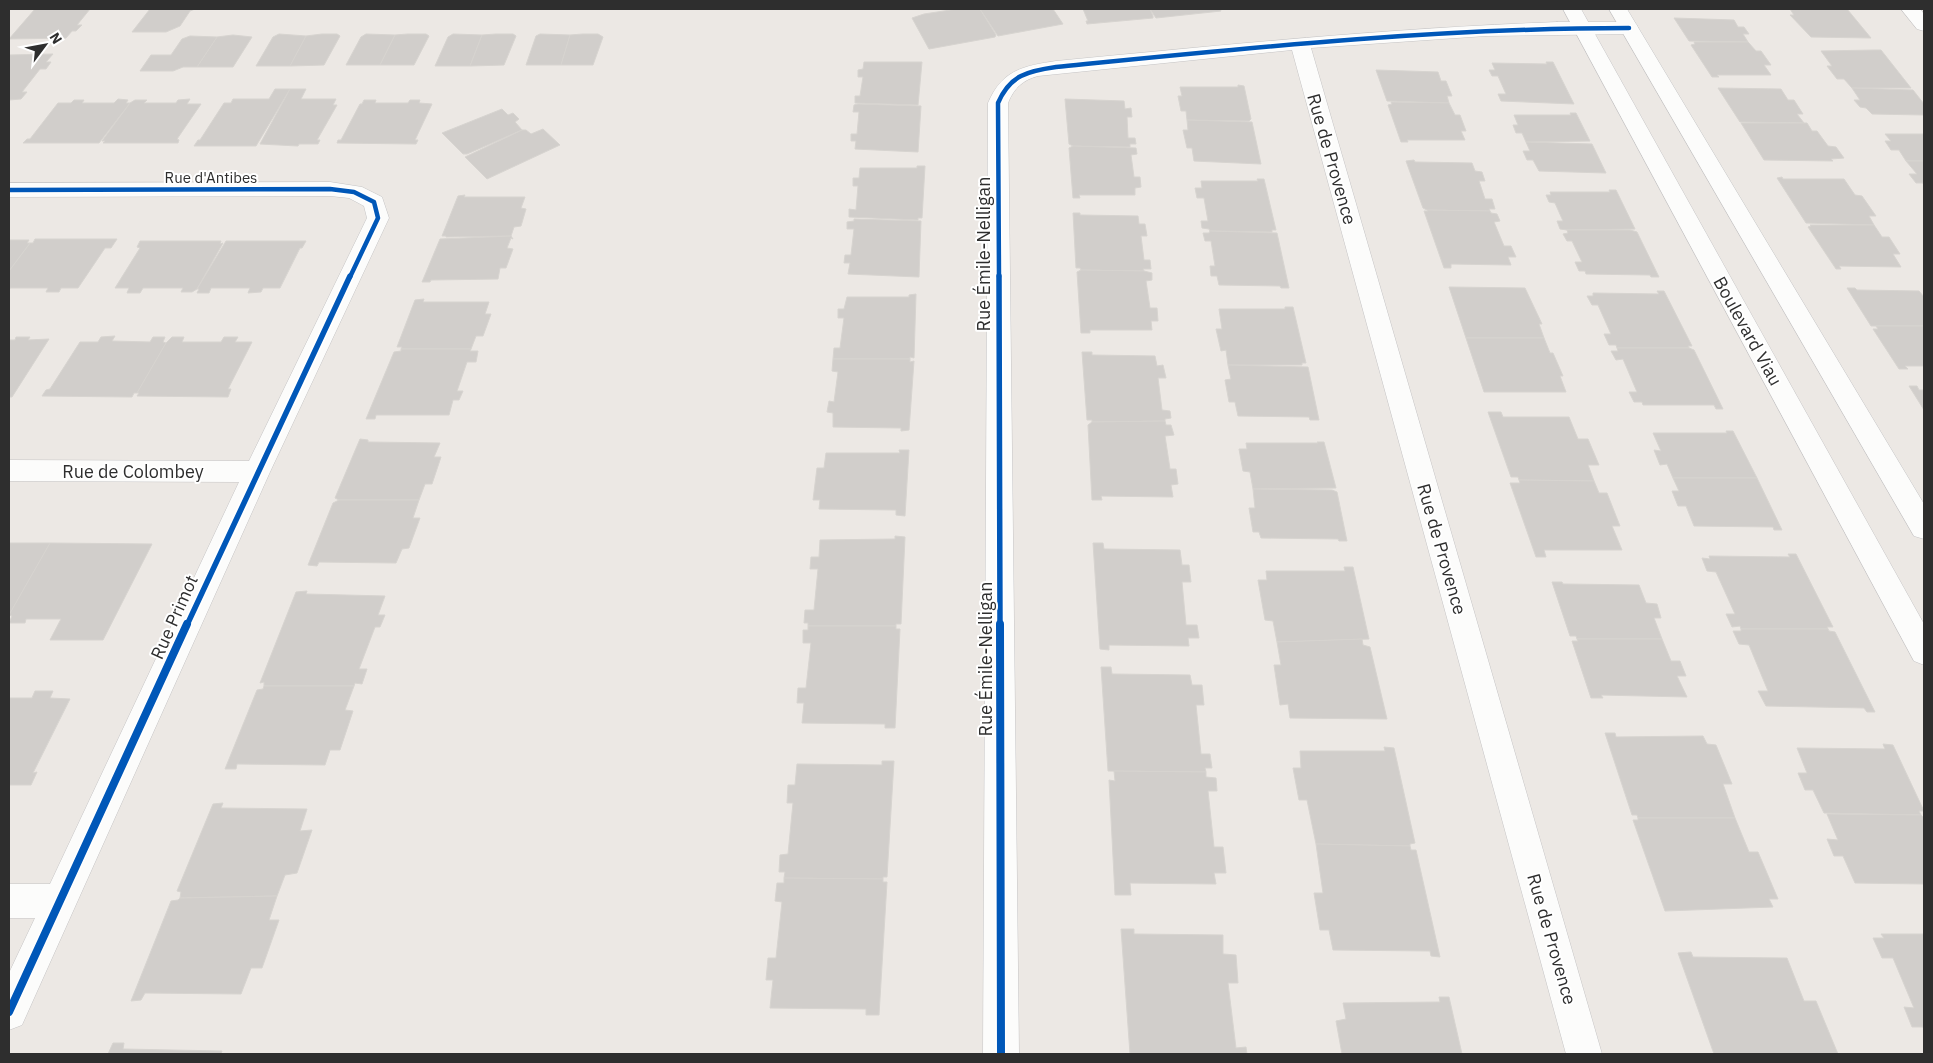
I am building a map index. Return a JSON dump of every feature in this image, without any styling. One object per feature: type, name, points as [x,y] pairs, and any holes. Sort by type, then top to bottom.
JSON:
[{"type":"street","name":"Rue Émile-Nelligan","points":[[1001,1054],[998,103],[1002,89],[1016,77],[1034,70],[1300,44],[1518,28],[1577,18],[1623,18]]},
{"type":"street","name":"Boulevard Viau","points":[[1577,18],[1924,652]]},
{"type":"street","points":[[1623,18],[1924,528]]},
{"type":"street","name":"Rue de Provence","points":[[1300,44],[1584,1054]]},
{"type":"street","name":"Rue d'Antibes","points":[[9,190],[330,189],[354,192],[374,202],[378,218],[370,237]]},
{"type":"street","name":"Rue Primot","points":[[9,1012],[257,472],[370,237]]},
{"type":"street","name":"Rue de Colombey","points":[[9,470],[257,472]]},
{"type":"street","points":[[9,901],[61,902]]},
{"type":"building","points":[[35,9],[90,9],[77,25],[82,25],[76,31],[72,31],[66,38],[9,39]]},
{"type":"building","points":[[150,9],[195,9],[190,11],[180,26],[166,32],[132,32]]},
{"type":"building","points":[[957,9],[980,9],[996,35],[995,37],[929,49],[912,18],[924,14]]},
{"type":"building","points":[[980,9],[1053,9],[1063,24],[998,36]]},
{"type":"building","points":[[1083,9],[1150,9],[1153,18],[1087,24],[1086,21],[1088,21]]},
{"type":"building","points":[[1150,9],[1220,9],[1221,11],[1156,18]]},
{"type":"building","points":[[1790,9],[1847,9],[1871,38],[1811,37],[1790,15],[1794,15]]},
{"type":"building","points":[[1674,18],[1734,20],[1738,27],[1744,27],[1749,34],[1743,34],[1748,42],[1689,41]]},
{"type":"building","points":[[279,34],[306,36],[290,66],[256,66],[273,37]]},
{"type":"building","points":[[337,34],[340,36],[324,65],[290,66],[306,36]]},
{"type":"building","points":[[366,34],[395,35],[380,65],[346,65],[361,37]]},
{"type":"building","points":[[426,34],[429,36],[414,65],[380,65],[395,35]]},
{"type":"building","points":[[453,34],[482,35],[470,66],[435,66],[448,37]]},
{"type":"building","points":[[513,34],[516,36],[504,65],[470,66],[482,35]]},
{"type":"building","points":[[540,34],[570,35],[561,65],[526,65],[536,36]]},
{"type":"building","points":[[598,34],[603,37],[593,65],[561,65],[570,35]]},
{"type":"building","points":[[233,35],[252,37],[233,67],[197,67],[217,37]]},
{"type":"building","points":[[190,36],[217,37],[197,67],[183,67],[173,71],[140,71],[151,55],[171,55],[182,39]]},
{"type":"building","points":[[1694,42],[1748,42],[1756,51],[1761,51],[1771,65],[1764,65],[1771,75],[1717,75],[1719,77],[1712,77],[1691,45],[1695,44]]},
{"type":"building","points":[[1881,50],[1911,88],[1852,88],[1844,79],[1837,79],[1827,66],[1832,66],[1821,51]]},
{"type":"building","points":[[53,54],[46,62],[51,62],[46,69],[40,69],[22,92],[27,92],[21,99],[9,100],[9,55]]},
{"type":"building","points":[[864,62],[922,62],[918,105],[855,103],[855,96],[860,96],[863,77],[858,77],[858,70],[863,69]]},
{"type":"building","points":[[1546,62],[1553,62],[1574,104],[1501,101],[1498,94],[1506,94],[1498,76],[1492,76],[1489,70],[1495,70],[1492,63],[1547,64]]},
{"type":"building","points":[[1376,70],[1438,72],[1441,81],[1446,81],[1452,96],[1447,96],[1449,103],[1387,101]]},
{"type":"building","points":[[1238,85],[1244,86],[1251,119],[1249,121],[1187,120],[1186,111],[1181,111],[1178,96],[1182,96],[1180,87],[1238,87]]},
{"type":"building","points":[[1718,88],[1781,89],[1788,100],[1794,100],[1803,114],[1797,114],[1804,123],[1740,122]]},
{"type":"building","points":[[1852,88],[1913,90],[1924,104],[1924,115],[1872,114],[1866,108],[1860,107],[1854,100],[1860,100]]},
{"type":"building","points":[[275,89],[290,89],[256,146],[194,146],[224,103],[231,103],[233,99],[269,99]]},
{"type":"building","points":[[290,89],[306,89],[301,99],[336,99],[333,105],[337,105],[317,140],[320,140],[318,144],[299,144],[298,146],[260,144]]},
{"type":"building","points":[[118,99],[128,100],[126,103],[130,103],[99,143],[23,143],[30,139],[58,103],[84,100],[82,103],[114,103]]},
{"type":"building","points":[[190,99],[187,104],[201,104],[177,139],[179,140],[178,143],[103,143],[105,141],[102,141],[130,103],[135,100],[147,100],[144,103],[176,103],[178,100]]},
{"type":"building","points":[[1065,99],[1124,101],[1125,109],[1131,108],[1132,117],[1127,117],[1128,138],[1135,138],[1136,144],[1130,144],[1130,147],[1073,146],[1069,144]]},
{"type":"building","points":[[364,100],[376,100],[375,103],[408,103],[410,100],[420,100],[419,103],[432,104],[415,140],[418,140],[416,144],[337,143],[338,140],[341,140]]},
{"type":"building","points":[[1391,102],[1449,103],[1455,115],[1460,115],[1466,131],[1461,131],[1465,140],[1407,140],[1408,142],[1401,142],[1388,105],[1392,104]]},
{"type":"building","points":[[854,105],[921,106],[918,152],[855,149],[856,141],[851,141],[851,134],[857,134],[859,112],[853,112]]},
{"type":"building","points":[[502,109],[508,115],[513,113],[519,119],[515,122],[522,130],[467,154],[463,154],[442,133]]},
{"type":"building","points":[[1570,113],[1576,113],[1590,141],[1526,142],[1522,133],[1516,133],[1513,125],[1518,125],[1514,115],[1571,115]]},
{"type":"building","points":[[1187,120],[1252,122],[1261,164],[1194,161],[1192,148],[1187,148],[1183,130],[1188,130]]},
{"type":"building","points":[[1741,123],[1807,123],[1812,131],[1817,131],[1828,146],[1836,147],[1844,158],[1831,159],[1833,161],[1764,160]]},
{"type":"building","points":[[543,129],[560,145],[487,179],[465,157],[522,130],[526,130],[531,134]]},
{"type":"building","points":[[1885,134],[1924,134],[1924,161],[1906,161],[1899,150],[1891,150],[1885,141],[1891,141]]},
{"type":"building","points":[[1526,142],[1592,144],[1606,173],[1539,171],[1533,160],[1527,160],[1523,151],[1530,151]]},
{"type":"building","points":[[1073,146],[1136,148],[1137,154],[1131,155],[1134,177],[1140,177],[1141,187],[1135,188],[1135,195],[1079,195],[1080,198],[1073,198],[1069,148]]},
{"type":"building","points":[[1414,160],[1415,162],[1472,163],[1475,171],[1482,172],[1485,181],[1479,181],[1485,199],[1492,199],[1495,209],[1489,209],[1490,211],[1427,210],[1423,208],[1406,161]]},
{"type":"building","points":[[1906,161],[1924,161],[1924,186],[1923,183],[1916,183],[1909,174],[1917,174]]},
{"type":"building","points":[[917,166],[925,166],[922,218],[918,218],[918,220],[849,217],[849,209],[856,210],[858,186],[853,186],[853,178],[859,178],[860,168],[917,168]]},
{"type":"building","points":[[1782,177],[1783,179],[1844,179],[1855,195],[1862,196],[1876,216],[1869,216],[1874,225],[1806,223],[1777,178]]},
{"type":"building","points":[[1257,179],[1264,179],[1276,230],[1272,230],[1272,232],[1210,231],[1209,229],[1202,228],[1201,221],[1208,221],[1204,198],[1197,198],[1195,188],[1202,188],[1201,181],[1258,181]]},
{"type":"building","points":[[1609,190],[1616,190],[1635,229],[1560,229],[1557,221],[1563,221],[1555,203],[1549,202],[1546,195],[1551,195],[1550,192],[1610,192]]},
{"type":"building","points":[[465,195],[464,197],[525,197],[521,208],[526,209],[521,226],[514,227],[511,236],[442,236],[458,196]]},
{"type":"building","points":[[1424,211],[1490,211],[1497,214],[1500,221],[1494,222],[1504,246],[1511,246],[1516,257],[1508,257],[1511,265],[1451,264],[1451,268],[1444,268]]},
{"type":"building","points":[[1073,213],[1080,213],[1080,215],[1138,216],[1139,224],[1145,224],[1147,236],[1141,236],[1144,260],[1150,260],[1151,269],[1143,269],[1144,271],[1081,270],[1076,268]]},
{"type":"building","points":[[854,219],[921,221],[919,277],[848,274],[850,263],[844,263],[845,255],[851,255],[854,229],[847,229],[847,222],[854,221]]},
{"type":"building","points":[[1810,225],[1874,225],[1882,237],[1889,237],[1900,254],[1893,254],[1901,267],[1839,266],[1841,269],[1836,269],[1808,227]]},
{"type":"building","points":[[1567,230],[1630,230],[1637,232],[1659,277],[1651,277],[1650,275],[1586,274],[1585,271],[1579,271],[1575,262],[1582,262],[1572,241],[1567,241],[1563,234],[1568,233]]},
{"type":"building","points":[[1210,231],[1277,233],[1289,288],[1281,288],[1280,286],[1219,285],[1217,276],[1211,276],[1210,266],[1215,266],[1211,241],[1205,241],[1203,233],[1209,233]]},
{"type":"building","points":[[511,236],[513,239],[511,238],[507,248],[513,249],[506,268],[500,268],[498,279],[431,280],[430,282],[422,282],[440,239]]},
{"type":"building","points":[[35,239],[117,239],[111,248],[105,248],[78,288],[61,288],[59,292],[46,292],[48,288],[10,288],[9,290],[9,271]]},
{"type":"building","points":[[9,240],[29,240],[27,243],[30,243],[9,271]]},
{"type":"building","points":[[140,241],[221,241],[220,244],[223,243],[197,289],[192,292],[181,292],[183,288],[143,288],[140,293],[127,293],[129,288],[115,288],[140,248],[137,247]]},
{"type":"building","points":[[226,241],[306,241],[302,248],[300,248],[280,288],[263,288],[261,292],[248,293],[250,288],[211,288],[209,293],[197,293],[199,289],[197,289]]},
{"type":"building","points":[[1081,270],[1144,271],[1152,273],[1152,280],[1146,281],[1150,308],[1157,308],[1158,321],[1151,321],[1152,330],[1090,330],[1090,333],[1081,333],[1077,272]]},
{"type":"building","points":[[1449,287],[1525,288],[1542,324],[1539,324],[1544,338],[1466,338]]},
{"type":"building","points":[[1847,288],[1855,288],[1857,290],[1919,291],[1924,297],[1924,326],[1871,326]]},
{"type":"building","points":[[1657,291],[1664,291],[1692,346],[1688,346],[1689,348],[1617,348],[1616,345],[1609,345],[1604,334],[1611,334],[1598,305],[1592,305],[1587,296],[1593,296],[1593,293],[1659,294]]},
{"type":"building","points":[[916,294],[914,358],[833,359],[834,348],[840,348],[844,318],[838,318],[838,309],[844,309],[847,297],[909,297],[909,295]]},
{"type":"building","points":[[424,299],[423,302],[489,302],[485,314],[491,314],[483,336],[476,336],[471,349],[401,349],[402,347],[397,347],[415,300]]},
{"type":"building","points":[[1285,307],[1293,307],[1306,363],[1302,363],[1302,365],[1228,365],[1226,350],[1221,351],[1216,329],[1222,329],[1219,309],[1285,309]]},
{"type":"building","points":[[1876,326],[1924,326],[1924,366],[1905,366],[1908,369],[1899,369],[1873,329],[1878,329]]},
{"type":"building","points":[[115,336],[112,341],[150,342],[153,337],[165,337],[163,342],[166,343],[137,393],[134,393],[132,397],[42,396],[46,390],[50,389],[80,342],[98,342],[101,337]]},
{"type":"building","points":[[16,337],[30,337],[28,340],[49,339],[12,397],[9,397],[9,340],[15,340]]},
{"type":"building","points":[[172,337],[184,337],[182,342],[221,342],[224,337],[238,337],[235,342],[252,342],[228,389],[231,389],[228,397],[137,396],[166,343]]},
{"type":"building","points":[[1466,338],[1544,338],[1563,376],[1560,376],[1566,392],[1484,392]]},
{"type":"building","points":[[1617,348],[1689,348],[1694,350],[1723,409],[1716,409],[1714,405],[1643,405],[1642,402],[1634,402],[1629,392],[1637,392],[1623,359],[1616,360],[1611,351],[1618,351]]},
{"type":"building","points":[[401,349],[471,349],[470,351],[478,351],[476,362],[467,362],[457,391],[463,391],[459,400],[453,400],[449,415],[376,415],[375,419],[366,419],[394,352],[401,351]]},
{"type":"building","points":[[1082,352],[1092,352],[1092,355],[1155,356],[1157,366],[1163,365],[1166,378],[1158,378],[1162,410],[1170,411],[1171,418],[1165,419],[1165,421],[1092,422],[1092,420],[1087,420]]},
{"type":"building","points":[[833,359],[910,359],[910,362],[914,361],[909,430],[901,431],[901,428],[833,427],[833,413],[827,412],[829,401],[834,402],[838,372],[832,371]]},
{"type":"building","points":[[1228,365],[1308,367],[1319,420],[1310,420],[1309,417],[1238,416],[1235,402],[1229,402],[1225,380],[1231,379]]},
{"type":"building","points":[[1909,386],[1917,386],[1919,390],[1924,390],[1924,410]]},
{"type":"building","points":[[1488,412],[1501,412],[1503,417],[1569,417],[1578,439],[1588,439],[1599,465],[1588,465],[1594,481],[1519,480],[1518,477],[1511,477]]},
{"type":"building","points":[[1165,421],[1166,425],[1171,425],[1174,435],[1165,436],[1170,469],[1176,469],[1178,484],[1171,485],[1173,497],[1101,496],[1102,500],[1092,500],[1088,425],[1092,422]]},
{"type":"building","points":[[1726,431],[1733,431],[1757,478],[1673,478],[1667,464],[1660,465],[1654,450],[1661,451],[1653,433],[1727,433]]},
{"type":"building","points":[[360,439],[368,440],[368,442],[440,443],[434,457],[441,457],[432,484],[425,484],[419,500],[339,500],[335,498]]},
{"type":"building","points":[[1324,442],[1336,488],[1253,489],[1250,472],[1243,471],[1239,449],[1247,449],[1246,443]]},
{"type":"building","points":[[899,450],[909,450],[905,516],[896,515],[896,510],[819,509],[820,500],[813,500],[817,468],[824,468],[826,453],[900,453]]},
{"type":"building","points":[[1673,478],[1757,478],[1782,530],[1774,530],[1773,527],[1694,526],[1686,506],[1678,506],[1672,491],[1679,491]]},
{"type":"building","points":[[1519,480],[1594,481],[1599,493],[1607,493],[1620,526],[1612,526],[1622,550],[1544,550],[1546,557],[1536,557],[1510,483],[1520,483]]},
{"type":"building","points":[[1253,489],[1332,490],[1337,492],[1347,541],[1339,541],[1338,539],[1261,538],[1259,532],[1253,532],[1249,508],[1255,508]]},
{"type":"building","points":[[339,500],[419,500],[413,518],[420,518],[409,548],[402,549],[396,563],[319,562],[317,566],[308,565],[333,503]]},
{"type":"building","points":[[895,536],[905,537],[901,624],[896,624],[896,626],[808,626],[808,623],[804,623],[805,610],[814,610],[818,569],[810,569],[811,557],[819,557],[820,540],[895,539]]},
{"type":"building","points":[[9,543],[50,543],[9,615]]},
{"type":"building","points":[[50,543],[152,544],[103,640],[50,640],[61,619],[26,619],[25,623],[9,623],[12,616],[9,615]]},
{"type":"building","points":[[1093,543],[1103,543],[1104,549],[1180,550],[1182,565],[1189,565],[1191,582],[1182,582],[1186,625],[1197,625],[1199,638],[1188,638],[1189,646],[1109,645],[1109,650],[1100,649]]},
{"type":"building","points":[[1788,554],[1796,554],[1833,627],[1827,627],[1828,629],[1741,629],[1740,626],[1732,627],[1726,614],[1735,614],[1716,572],[1707,571],[1702,558],[1710,559],[1709,556],[1790,557]]},
{"type":"building","points":[[1344,567],[1353,567],[1369,639],[1277,642],[1273,621],[1265,620],[1258,580],[1267,580],[1266,571],[1345,571]]},
{"type":"building","points":[[1552,582],[1562,582],[1563,584],[1639,585],[1646,603],[1657,604],[1661,618],[1654,618],[1662,639],[1577,639],[1576,636],[1570,636]]},
{"type":"building","points":[[307,591],[306,594],[385,596],[378,615],[385,615],[380,627],[375,627],[359,669],[367,669],[362,684],[355,683],[354,686],[264,686],[264,682],[260,683],[296,592]]},
{"type":"building","points":[[808,626],[896,626],[896,629],[900,629],[895,728],[885,728],[885,724],[802,723],[804,703],[797,703],[798,688],[806,688],[811,643],[803,643],[803,630],[808,630]]},
{"type":"building","points":[[1741,629],[1828,629],[1835,632],[1875,712],[1867,712],[1864,708],[1766,706],[1758,691],[1768,691],[1749,645],[1739,644],[1733,631],[1741,631]]},
{"type":"building","points":[[1362,639],[1363,645],[1370,647],[1387,719],[1290,718],[1288,704],[1280,705],[1274,665],[1281,665],[1277,642]]},
{"type":"building","points":[[1577,639],[1662,639],[1671,661],[1680,661],[1686,676],[1677,676],[1687,697],[1601,695],[1603,698],[1591,698],[1572,641],[1578,641]]},
{"type":"building","points":[[1101,667],[1111,667],[1112,674],[1190,675],[1192,685],[1202,685],[1204,705],[1196,705],[1201,754],[1210,754],[1212,768],[1205,768],[1206,772],[1108,771]]},
{"type":"building","points":[[264,686],[354,686],[345,710],[353,711],[340,750],[330,750],[325,765],[237,764],[236,769],[225,769],[257,690],[263,689]]},
{"type":"building","points":[[35,691],[53,691],[50,698],[70,699],[33,773],[37,772],[31,785],[9,785],[9,698],[32,698]]},
{"type":"building","points":[[1605,733],[1615,733],[1616,737],[1703,736],[1707,744],[1716,745],[1732,784],[1723,784],[1735,818],[1638,818],[1637,815],[1632,815]]},
{"type":"building","points":[[1883,744],[1893,745],[1924,811],[1919,811],[1921,815],[1824,813],[1813,790],[1805,790],[1798,773],[1807,773],[1797,748],[1885,749]]},
{"type":"building","points":[[1384,747],[1394,748],[1415,843],[1410,844],[1410,846],[1316,844],[1307,800],[1299,800],[1293,768],[1301,768],[1300,751],[1385,751]]},
{"type":"building","points":[[882,761],[894,761],[887,877],[883,877],[883,879],[784,878],[785,872],[779,872],[780,855],[788,854],[793,803],[787,803],[788,785],[795,785],[797,764],[882,765]]},
{"type":"building","points":[[1114,771],[1206,772],[1206,777],[1216,778],[1217,791],[1208,791],[1214,847],[1223,847],[1226,873],[1214,873],[1216,884],[1130,883],[1131,895],[1115,895],[1109,780],[1115,781]]},
{"type":"building","points":[[223,803],[221,808],[307,809],[300,831],[312,830],[297,873],[285,875],[277,896],[180,898],[181,892],[177,891],[213,804]]},
{"type":"building","points":[[1827,814],[1921,815],[1924,818],[1924,884],[1855,883],[1843,856],[1834,856],[1827,839],[1838,840]]},
{"type":"building","points":[[1638,818],[1735,818],[1749,852],[1758,852],[1778,899],[1769,899],[1773,907],[1665,911],[1633,820],[1638,820]]},
{"type":"building","points":[[1316,844],[1410,846],[1411,850],[1416,850],[1440,957],[1431,956],[1430,951],[1333,950],[1329,930],[1320,930],[1314,893],[1323,893]]},
{"type":"building","points":[[784,878],[883,879],[883,882],[887,882],[879,1015],[866,1015],[866,1009],[770,1008],[773,980],[766,980],[768,958],[776,958],[782,902],[775,901],[777,883],[784,883]]},
{"type":"building","points":[[277,896],[269,920],[279,920],[262,968],[251,968],[241,994],[145,993],[141,1000],[131,1001],[171,901],[180,898]]},
{"type":"building","points":[[1121,929],[1134,929],[1134,934],[1223,935],[1223,954],[1236,955],[1238,983],[1228,983],[1236,1048],[1246,1047],[1247,1054],[1130,1054]]},
{"type":"building","points":[[1881,934],[1924,934],[1924,1029],[1923,1027],[1912,1027],[1904,1007],[1914,1008],[1893,958],[1882,958],[1873,938],[1884,938]]},
{"type":"building","points":[[1691,952],[1693,957],[1787,958],[1804,1001],[1816,1001],[1838,1054],[1714,1054],[1678,953]]},
{"type":"building","points":[[1439,997],[1449,997],[1462,1054],[1342,1054],[1336,1021],[1346,1019],[1343,1003],[1440,1002]]},
{"type":"building","points":[[113,1043],[124,1043],[123,1049],[222,1051],[221,1054],[108,1054]]},
{"type":"cycle path","points":[[1001,1054],[998,103],[1002,93],[1013,80],[1020,76],[1037,70],[1056,67],[1414,34],[1557,28],[1629,28]]},
{"type":"cycle path","points":[[9,190],[330,189],[354,192],[374,202],[378,218],[257,472],[9,1012]]}]
